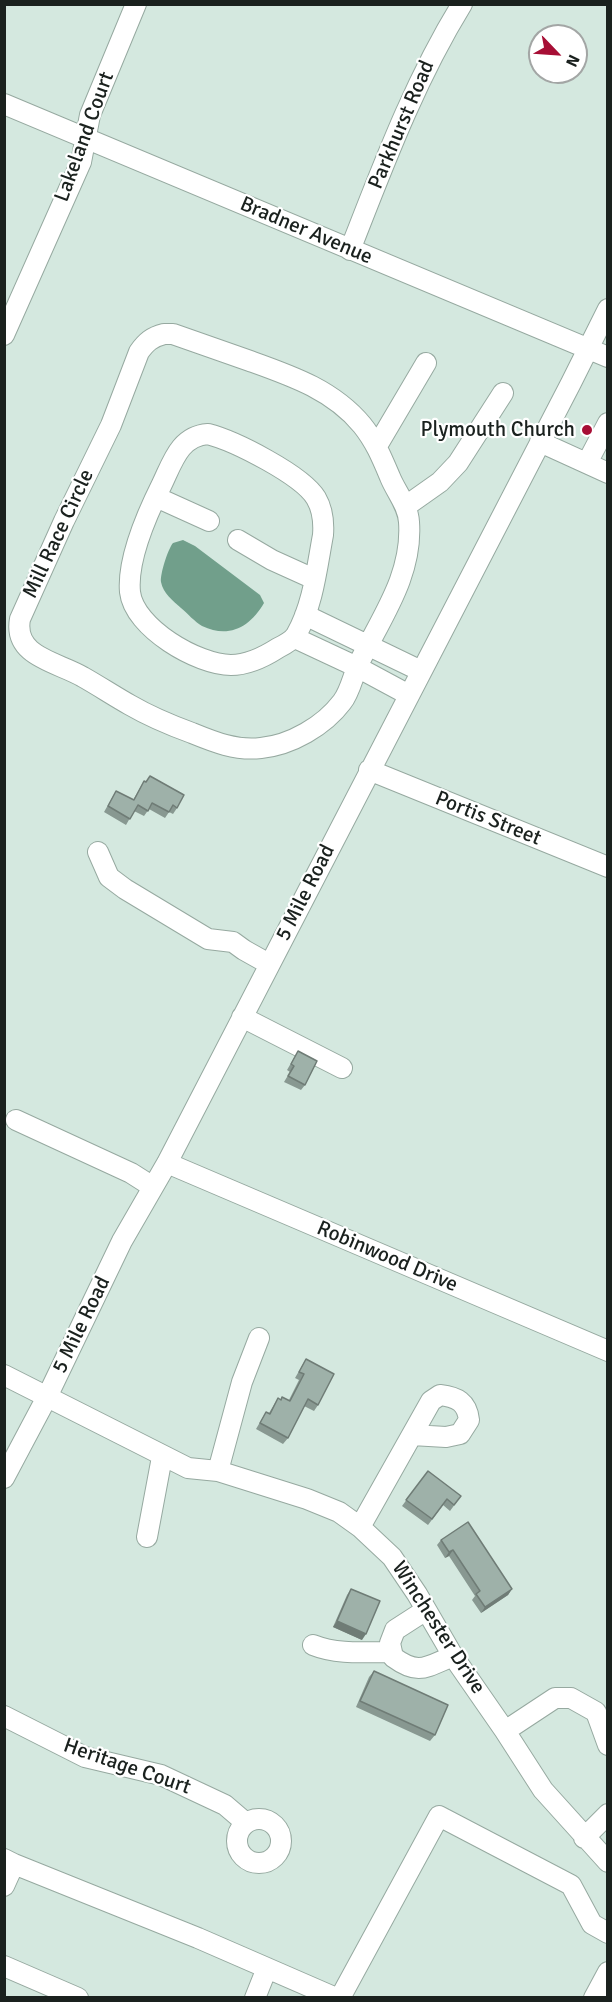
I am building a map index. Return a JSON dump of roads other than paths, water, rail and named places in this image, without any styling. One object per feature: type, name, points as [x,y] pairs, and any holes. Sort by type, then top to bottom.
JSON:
[{"type":"street","name":"Lakeland Court","points":[[4,335],[81,162],[90,115],[136,4]]},
{"type":"street","name":"Parkhurst Road","points":[[350,250],[407,107],[436,47],[462,4]]},
{"type":"street","name":"Bradner Avenue","points":[[4,104],[608,357]]},
{"type":"street","name":"5 Mile Road","points":[[4,1478],[47,1397],[122,1241],[167,1163],[608,309]]},
{"type":"street","name":"Mill Race Circle","points":[[173,334],[305,381],[325,392],[347,409],[377,446],[390,478],[406,506],[410,520],[403,573],[343,701],[313,728],[298,737],[279,745],[261,748],[240,748],[216,742],[159,720],[131,706],[82,676],[34,654],[23,644],[20,619],[111,425],[139,352],[154,337],[173,334]]},
{"type":"street","points":[[377,446],[426,363]]},
{"type":"street","points":[[406,506],[440,482],[458,463],[503,393]]},
{"type":"street","points":[[587,463],[608,423]]},
{"type":"street","points":[[208,434],[235,443],[301,482],[316,499],[324,523],[305,615],[295,638],[259,658],[232,665],[222,664],[201,660],[184,651],[142,618],[130,591],[132,572],[139,538],[156,497],[177,452],[190,439],[208,434]]},
{"type":"street","points":[[540,442],[608,473]]},
{"type":"street","points":[[156,497],[208,521]]},
{"type":"street","points":[[238,540],[272,560],[314,579]]},
{"type":"street","points":[[305,615],[421,671]]},
{"type":"street","points":[[295,638],[409,694]]},
{"type":"street","name":"Portis Street","points":[[369,770],[608,867]]},
{"type":"street","points":[[98,852],[109,877],[125,889],[208,939],[233,942],[269,964]]},
{"type":"street","points":[[242,1017],[342,1068]]},
{"type":"street","points":[[16,1120],[131,1173],[153,1187]]},
{"type":"street","name":"Robinwood Drive","points":[[167,1163],[608,1351]]},
{"type":"street","points":[[218,1471],[242,1382],[259,1338]]},
{"type":"street","name":"Winchester Drive","points":[[4,1375],[188,1468],[218,1471],[318,1503],[339,1512],[360,1527],[392,1557],[453,1656],[543,1790],[608,1862]]},
{"type":"street","points":[[360,1527],[412,1435]]},
{"type":"street","points":[[147,1537],[162,1456]]},
{"type":"street","points":[[426,1610],[395,1630],[390,1642],[393,1658],[405,1666],[419,1670],[453,1656]]},
{"type":"street","points":[[313,1645],[343,1652],[392,1652]]},
{"type":"street","points":[[505,1731],[555,1698],[571,1698],[596,1712],[608,1746]]},
{"type":"street","name":"Heritage Court","points":[[4,1716],[85,1756],[160,1775],[225,1805],[246,1823]]},
{"type":"street","points":[[584,1838],[608,1814]]},
{"type":"street","points":[[4,1886],[9,1861],[338,1998],[439,1816],[571,1885],[592,1924],[608,1933]]},
{"type":"street","points":[[4,1965],[78,1998]]},
{"type":"street","points":[[255,1998],[267,1968]]},
{"type":"street","points":[[594,1998],[608,1972]]},
{"type":"place","name":"Plymouth Church","points":[[587,430]]}]
